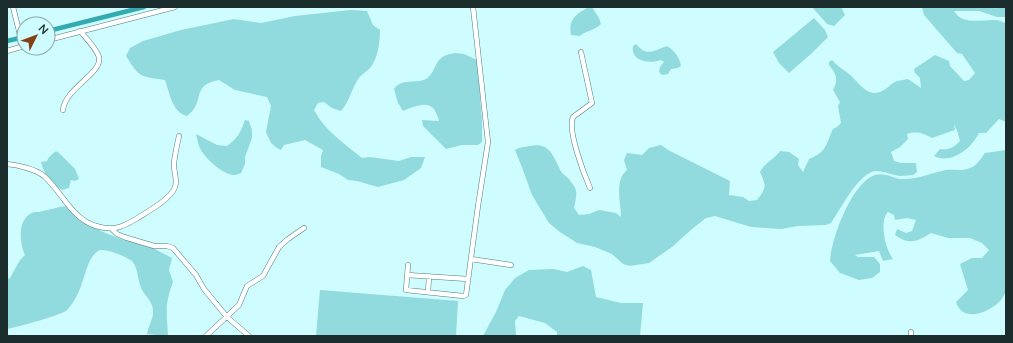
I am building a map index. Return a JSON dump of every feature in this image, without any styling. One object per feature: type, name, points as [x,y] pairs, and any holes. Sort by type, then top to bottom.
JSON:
[{"type":"street","points":[[56,38],[174,7]]},
{"type":"street","points":[[408,265],[406,290],[463,296],[466,295],[488,142],[473,7]]},
{"type":"street","points":[[62,110],[64,102],[69,94],[95,70],[99,62],[98,54],[80,32]]},
{"type":"street","points":[[581,52],[592,103],[573,117],[571,126],[590,188]]},
{"type":"street","points":[[7,164],[34,171],[43,176],[83,221],[104,229],[112,229],[127,224],[139,217],[167,197],[174,190],[176,185],[174,164],[179,136]]},
{"type":"street","points":[[206,336],[239,305],[247,286],[258,280],[267,272],[279,247],[304,228]]},
{"type":"street","points":[[112,229],[117,234],[124,237],[154,246],[167,246],[173,248],[196,275],[204,289],[227,317],[249,336]]},
{"type":"street","points":[[471,259],[511,265]]},
{"type":"street","points":[[407,275],[468,279]]},
{"type":"street","points":[[428,292],[429,277]]},
{"type":"shaded area","points":[[592,7],[601,24],[580,36],[571,35],[570,29],[572,21],[580,12]]},
{"type":"shaded area","points":[[812,7],[841,7],[845,15],[834,26],[827,24]]},
{"type":"shaded area","points":[[922,7],[1006,7],[1006,17],[997,17],[979,11],[954,11],[962,19],[973,21],[997,20],[1006,23],[1006,122],[999,119],[986,133],[979,133],[976,139],[960,154],[947,158],[934,156],[940,149],[951,148],[960,141],[954,124],[955,130],[932,138],[920,133],[907,134],[908,139],[900,147],[891,152],[894,161],[901,163],[916,163],[917,172],[913,175],[900,176],[879,171],[870,173],[850,192],[831,223],[826,225],[798,226],[781,229],[751,227],[715,216],[706,218],[672,247],[649,263],[630,266],[623,264],[612,254],[595,247],[577,243],[560,232],[549,223],[532,195],[515,150],[522,147],[537,145],[543,146],[551,152],[562,173],[574,185],[576,191],[576,201],[574,208],[579,215],[589,214],[599,210],[616,213],[621,217],[619,186],[623,174],[627,170],[624,160],[627,153],[642,155],[649,148],[661,145],[730,181],[729,195],[743,197],[749,201],[757,200],[764,190],[764,181],[760,172],[780,151],[789,152],[799,159],[798,165],[803,172],[809,159],[823,150],[833,129],[841,123],[838,106],[840,102],[833,90],[836,83],[836,77],[829,65],[829,62],[832,60],[863,88],[875,93],[882,91],[897,81],[908,79],[921,88],[920,78],[915,73],[914,69],[935,55],[949,61],[950,66],[964,81],[969,80],[975,73],[962,54],[957,53],[924,15]]},
{"type":"shaded area","points":[[351,10],[367,11],[373,25],[380,30],[377,55],[370,68],[358,79],[341,111],[332,108],[324,102],[318,103],[314,110],[329,130],[362,158],[370,157],[399,161],[411,157],[425,157],[421,168],[404,180],[378,187],[348,180],[339,174],[321,167],[321,156],[323,150],[305,140],[284,145],[281,150],[277,148],[271,143],[266,132],[271,106],[267,97],[235,90],[219,80],[210,82],[201,90],[193,111],[187,116],[178,111],[175,107],[165,80],[141,75],[126,56],[130,48],[143,41],[181,30],[234,19],[261,23],[295,16]]},
{"type":"shaded area","points":[[814,18],[825,30],[828,37],[789,73],[779,63],[773,52]]},
{"type":"shaded area","points":[[636,44],[647,52],[667,46],[676,54],[681,66],[671,69],[668,74],[662,75],[659,72],[660,67],[664,62],[661,60],[647,62],[638,59],[633,51],[633,46]]},
{"type":"shaded area","points":[[455,53],[464,54],[477,60],[482,121],[482,142],[478,145],[462,145],[446,149],[423,126],[422,120],[439,121],[434,109],[431,106],[423,105],[403,111],[398,103],[394,89],[405,82],[426,79],[431,75],[440,59]]},
{"type":"shaded area","points":[[245,120],[249,121],[252,130],[252,138],[245,157],[245,164],[241,173],[235,175],[230,174],[214,165],[209,160],[199,146],[196,134],[217,145],[227,146],[238,135]]},
{"type":"shaded area","points":[[1006,150],[1006,292],[1001,300],[984,312],[977,314],[964,313],[959,309],[956,302],[968,290],[960,264],[972,258],[982,258],[989,250],[982,243],[970,238],[948,238],[931,233],[921,239],[909,241],[895,235],[897,229],[906,233],[912,231],[916,220],[907,218],[895,220],[894,215],[888,212],[885,216],[884,235],[893,259],[883,261],[879,251],[855,255],[858,257],[874,257],[880,264],[880,272],[872,278],[859,280],[840,273],[830,261],[834,239],[844,212],[858,188],[867,180],[878,174],[907,179],[946,170],[965,170],[975,165],[985,153]]},
{"type":"shaded area","points":[[56,151],[75,169],[79,179],[75,181],[71,180],[69,188],[62,190],[49,179],[41,162],[47,161]]},
{"type":"shaded area","points":[[67,206],[91,226],[103,232],[123,240],[143,243],[172,258],[169,270],[173,282],[168,297],[167,309],[168,336],[147,334],[153,316],[153,308],[151,302],[140,286],[134,264],[125,257],[105,250],[98,251],[92,258],[78,294],[67,310],[48,318],[7,329],[7,279],[10,278],[20,260],[25,255],[21,239],[21,228],[23,222],[32,213]]},
{"type":"shaded area","points":[[583,266],[591,270],[596,297],[621,303],[643,303],[640,336],[557,336],[557,332],[545,323],[519,316],[515,321],[516,336],[483,336],[496,312],[505,290],[515,278],[529,270],[554,269],[567,272]]},
{"type":"shaded area","points":[[320,290],[458,301],[456,336],[316,336]]},
{"type":"waterway","points":[[56,29],[144,7]]},
{"type":"waterway","points":[[7,41],[16,39]]}]
